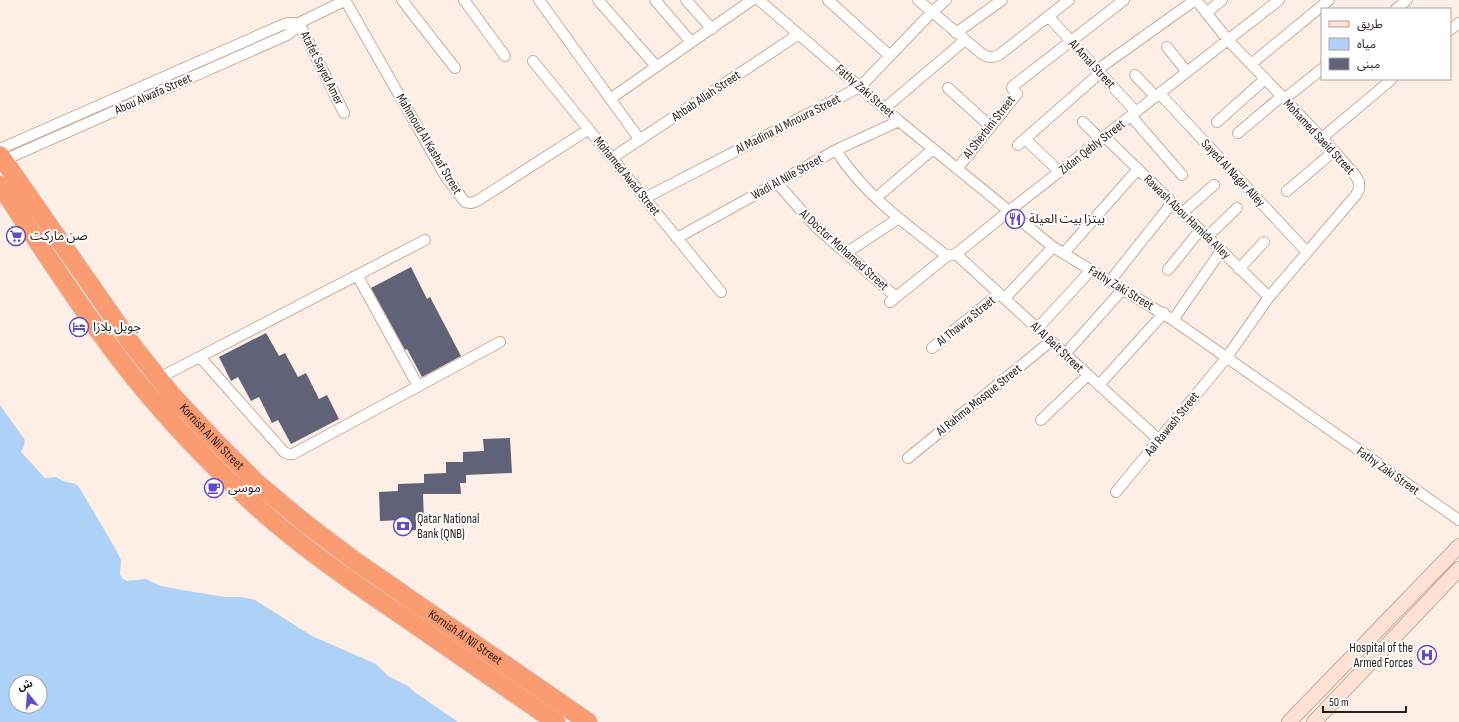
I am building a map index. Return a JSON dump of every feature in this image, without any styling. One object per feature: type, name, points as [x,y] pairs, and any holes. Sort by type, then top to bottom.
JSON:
[{"type":"highway","name":"Kornish Al Nil Street","points":[[1,155],[128,340],[172,395],[258,484],[306,524],[355,561],[588,722]]},
{"type":"highway","name":"Kornish Al Nil Street","points":[[0,185],[80,305],[118,357],[158,406],[200,452],[246,497],[345,577],[556,722]]},
{"type":"street","name":"Abou Alwafa Street","points":[[1,155],[287,34],[296,28],[299,23],[346,0]]},
{"type":"street","name":"Mahmoud Al Kashaf Street","points":[[346,0],[446,177],[464,202],[471,203],[477,201],[589,129]]},
{"type":"street","points":[[402,0],[454,68]]},
{"type":"street","points":[[464,0],[505,56]]},
{"type":"street","points":[[539,0],[640,140]]},
{"type":"street","points":[[598,0],[656,66]]},
{"type":"street","points":[[655,0],[691,42]]},
{"type":"street","points":[[686,0],[712,29]]},
{"type":"street","points":[[610,99],[752,0]]},
{"type":"street","name":"Fathy Zaki Street","points":[[760,0],[899,121],[1053,247],[1164,313],[1459,520]]},
{"type":"street","points":[[828,0],[890,56]]},
{"type":"street","points":[[918,0],[956,33],[988,57],[999,55],[1069,0]]},
{"type":"street","name":"Al Madina Al Mnoura Street","points":[[645,198],[860,87],[932,12],[946,0]]},
{"type":"street","points":[[956,33],[1002,0]]},
{"type":"street","points":[[1071,41],[1124,0]]},
{"type":"street","points":[[1060,172],[1021,142],[1098,71],[1196,0]]},
{"type":"street","name":"Mohamed Saeid Street","points":[[1196,0],[1228,40],[1322,138],[1355,175],[1359,182],[1359,189],[1356,195],[1269,297],[1227,357]]},
{"type":"street","points":[[1206,13],[1222,0]]},
{"type":"street","name":"Zidan Qebly Street","points":[[893,299],[1060,172],[1280,0]]},
{"type":"street","points":[[1251,64],[1329,0]]},
{"type":"street","points":[[1397,8],[1407,0]]},
{"type":"street","name":"Al Amal Street","points":[[1048,16],[1098,71],[1182,175]]},
{"type":"street","name":"Atafet Sayed Amer","points":[[299,23],[344,113]]},
{"type":"street","points":[[1451,29],[1459,23]]},
{"type":"street","name":"Ahbab Allah Street","points":[[612,158],[799,34]]},
{"type":"street","points":[[885,108],[965,40]]},
{"type":"street","name":"Al Sherbini Street","points":[[957,169],[1017,95],[1012,88],[1013,86],[1071,41]]},
{"type":"street","points":[[1168,47],[1187,72]]},
{"type":"street","name":"Mohamed Awad Street","points":[[533,61],[721,292]]},
{"type":"street","points":[[1238,133],[1321,70]]},
{"type":"street","name":"Sayed Al Nagar Alley","points":[[1135,75],[1158,96],[1306,252]]},
{"type":"street","points":[[1217,122],[1265,79]]},
{"type":"street","points":[[1322,138],[1391,80]]},
{"type":"street","points":[[948,88],[991,127]]},
{"type":"street","name":"Wadi Al Nile Street","points":[[677,238],[836,150],[899,121]]},
{"type":"street","name":"Rawash Abou Hamida Alley","points":[[1083,122],[1138,169],[1269,297]]},
{"type":"street","points":[[876,198],[933,149]]},
{"type":"street","name":"Al Al Beit Street","points":[[836,150],[845,165],[876,198],[899,218],[951,255],[1002,296],[1159,440]]},
{"type":"street","points":[[1287,191],[1334,152]]},
{"type":"street","points":[[1064,253],[1138,169]]},
{"type":"street","name":"Al Doctor Mohamed Street","points":[[776,183],[816,227],[846,253],[893,299]]},
{"type":"street","points":[[1182,213],[1214,185]]},
{"type":"street","points":[[1110,281],[1172,203]]},
{"type":"street","points":[[1168,270],[1203,233],[1237,208]]},
{"type":"street","points":[[846,253],[899,218]]},
{"type":"street","points":[[159,378],[425,240]]},
{"type":"street","points":[[1240,269],[1264,242]]},
{"type":"street","name":"Al Thawra Street","points":[[932,348],[1002,296],[1053,247]]},
{"type":"street","points":[[1173,320],[1221,251]]},
{"type":"street","points":[[1037,329],[1091,270]]},
{"type":"street","points":[[357,275],[418,386]]},
{"type":"street","points":[[1065,354],[1123,289]]},
{"type":"street","points":[[1099,385],[1164,313]]},
{"type":"street","name":"Al Rahma Mosque Street","points":[[908,458],[1051,341]]},
{"type":"street","points":[[200,357],[284,452],[289,454],[298,452],[500,342]]},
{"type":"street","name":"Aal Rawash Street","points":[[1116,492],[1227,357]]},
{"type":"street","points":[[1041,420],[1088,375]]},
{"type":"street","points":[[1289,722],[1459,546]]},
{"type":"street","points":[[1314,722],[1459,570]]},
{"type":"water","points":[[0,405],[25,440],[21,452],[45,478],[56,477],[63,481],[76,484],[79,487],[121,560],[120,574],[123,579],[127,581],[146,579],[161,586],[225,597],[242,597],[255,600],[312,636],[376,664],[388,676],[406,685],[458,722],[0,722]]},
{"type":"building","points":[[411,267],[427,299],[430,297],[461,356],[422,377],[407,349],[405,350],[371,288]]},
{"type":"building","points":[[266,333],[279,356],[285,353],[298,377],[306,373],[319,399],[327,395],[339,419],[291,444],[278,420],[272,423],[259,397],[251,401],[238,377],[231,381],[219,357]]},
{"type":"building","points":[[510,438],[512,473],[466,475],[466,483],[460,483],[461,494],[423,494],[424,522],[416,522],[416,530],[402,531],[402,520],[380,521],[379,492],[398,491],[398,484],[424,483],[424,474],[446,473],[446,462],[463,462],[463,452],[484,451],[483,439]]},
{"type":"place","name":"بيتزا بيت العيلة","points":[[1015,219]]},
{"type":"place","name":"صن ماركت","points":[[16,236]]},
{"type":"place","name":"جويل بلازا","points":[[79,327]]},
{"type":"place","name":"موسى","points":[[214,488]]},
{"type":"place","name":"Qatar National Bank (QNB)","points":[[403,526]]},
{"type":"place","name":"Hospital of the Armed Forces","points":[[1427,655]]}]
